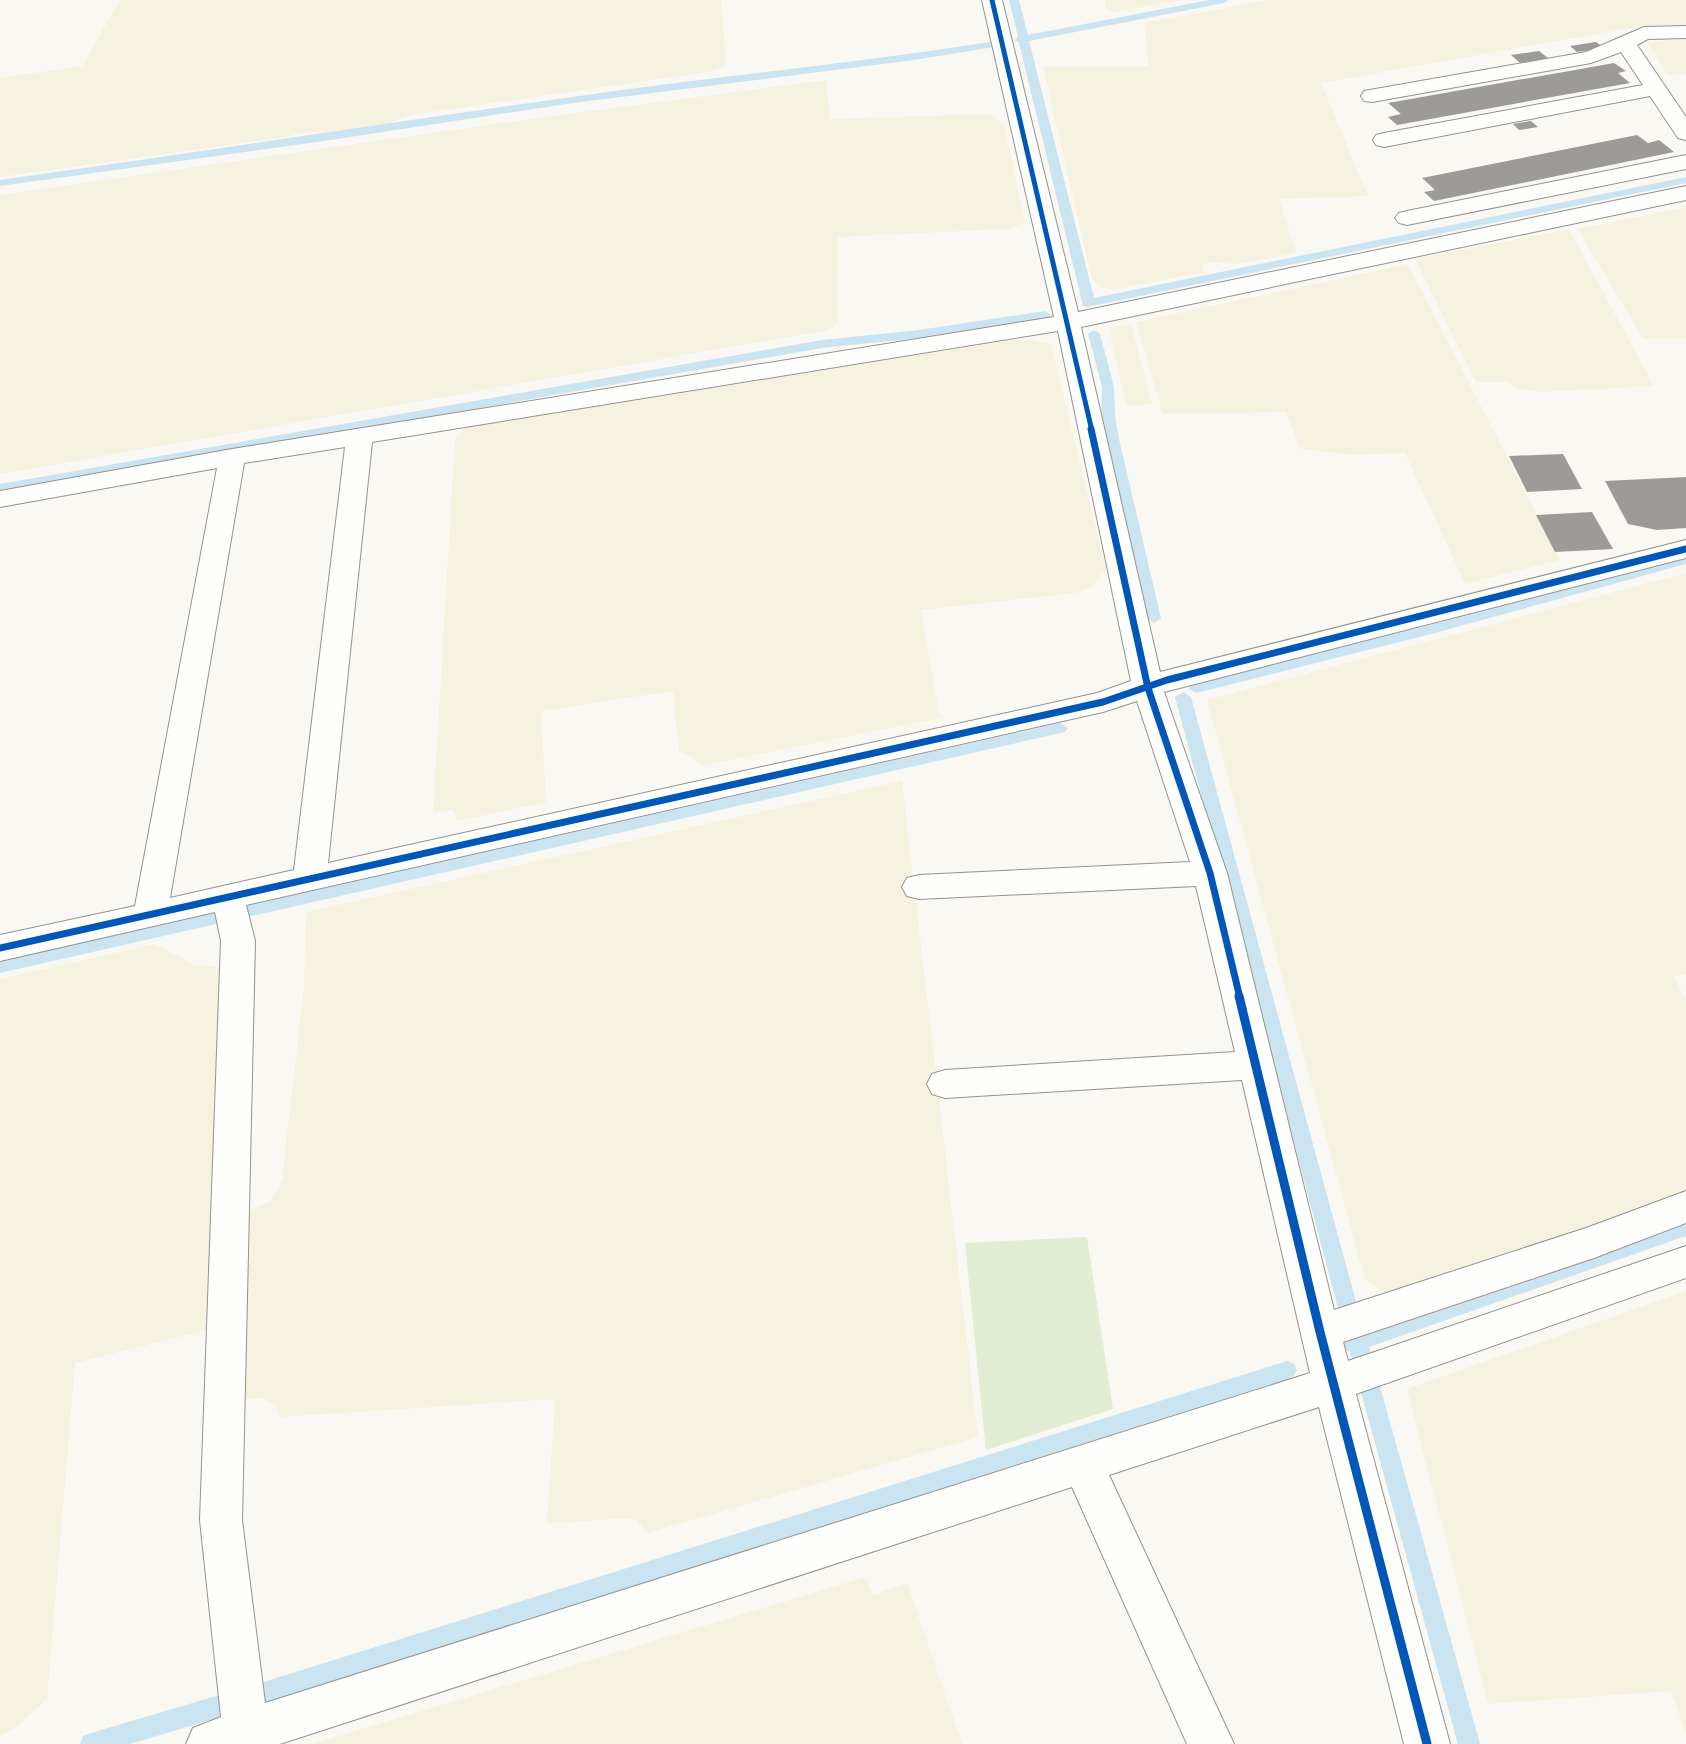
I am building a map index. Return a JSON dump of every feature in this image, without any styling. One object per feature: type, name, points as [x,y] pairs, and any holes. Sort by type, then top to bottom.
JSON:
[{"type":"street","points":[[992,0],[1068,322],[1148,688],[1210,873],[1257,1065],[1342,1381],[1427,1744]]},
{"type":"street","points":[[1372,96],[1591,57],[1644,33],[1686,32]]},
{"type":"street","points":[[1625,43],[1686,134]]},
{"type":"street","points":[[1384,140],[1656,89]]},
{"type":"street","points":[[1407,218],[1686,162]]},
{"type":"street","points":[[0,499],[232,457],[1068,322],[1686,193]]},
{"type":"street","points":[[310,879],[359,437]]},
{"type":"street","points":[[150,914],[232,457]]},
{"type":"street","points":[[0,948],[150,914],[231,907],[310,879],[1103,702],[1179,677],[1686,549]]},
{"type":"street","points":[[918,887],[1210,873]]},
{"type":"street","points":[[231,907],[238,941],[221,1520],[240,1671],[233,1731],[1083,1465],[1342,1381],[1686,1262]]},
{"type":"street","points":[[945,1084],[1257,1065]]},
{"type":"street","points":[[1327,1330],[1594,1242],[1686,1208]]},
{"type":"street","points":[[1083,1465],[1211,1744]]},
{"type":"shaded area","points":[[120,0],[721,0],[726,66],[708,72],[410,115],[390,123],[322,133],[309,131],[286,137],[0,177],[0,78],[82,66]]},
{"type":"shaded area","points":[[1105,0],[1183,0],[1113,12],[1106,9]]},
{"type":"shaded area","points":[[1269,0],[1686,0],[1686,25],[1641,26],[1321,83],[1368,196],[1279,199],[1296,253],[1237,264],[1212,262],[1202,265],[1204,272],[1112,290],[1101,287],[1092,280],[1043,67],[1149,66],[1144,23]]},
{"type":"shaded area","points":[[1686,39],[1686,74],[1668,75],[1647,42]]},
{"type":"shaded area","points":[[826,80],[830,119],[989,114],[1004,124],[1025,223],[1007,229],[838,237],[837,321],[834,327],[823,331],[0,474],[0,195],[537,118]]},
{"type":"shaded area","points":[[1686,207],[1686,339],[1643,339],[1578,229]]},
{"type":"shaded area","points":[[1569,229],[1654,386],[1541,392],[1519,389],[1507,382],[1476,382],[1415,259]]},
{"type":"shaded area","points":[[1408,264],[1560,560],[1465,584],[1405,453],[1354,455],[1301,449],[1286,412],[1163,414],[1136,322]]},
{"type":"shaded area","points":[[1131,324],[1152,404],[1126,406],[1109,328]]},
{"type":"shaded area","points":[[1014,340],[1031,340],[1051,344],[1106,570],[1092,587],[1075,593],[921,610],[940,718],[701,766],[691,756],[679,752],[673,691],[541,711],[546,802],[457,821],[453,810],[433,813],[455,439],[463,430],[471,426]]},
{"type":"shaded area","points":[[1686,573],[1686,975],[1674,976],[1686,1001],[1686,1192],[1388,1294],[1365,1280],[1207,700]]},
{"type":"shaded area","points":[[902,781],[978,1437],[647,1533],[637,1520],[625,1518],[547,1524],[555,1399],[279,1417],[275,1404],[262,1398],[244,1399],[248,1211],[271,1201],[282,1180],[304,987],[306,912]]},
{"type":"shaded area","points":[[155,944],[195,965],[225,967],[210,1329],[75,1363],[47,1699],[17,1726],[0,1736],[0,979]]},
{"type":"shaded area","points":[[1686,1291],[1686,1734],[1671,1691],[1488,1704],[1407,1389]]},
{"type":"shaded area","points":[[866,1577],[873,1595],[907,1583],[962,1744],[312,1744]]},
{"type":"green space","points":[[1087,1237],[1113,1409],[986,1450],[965,1243]]},
{"type":"building","points":[[1596,42],[1604,48],[1577,52],[1570,46]]},
{"type":"building","points":[[1539,51],[1548,58],[1520,63],[1511,55]]},
{"type":"building","points":[[1614,63],[1626,71],[1618,73],[1630,83],[1397,125],[1388,117],[1401,114],[1388,103]]},
{"type":"building","points":[[1531,121],[1538,127],[1519,130],[1513,124]]},
{"type":"building","points":[[1637,135],[1648,143],[1659,140],[1674,152],[1434,201],[1424,192],[1435,190],[1422,178]]},
{"type":"building","points":[[1563,454],[1582,489],[1527,492],[1509,456]]},
{"type":"building","points":[[1686,477],[1686,528],[1657,530],[1628,524],[1605,481]]},
{"type":"building","points":[[1592,512],[1613,549],[1555,552],[1536,515]]},
{"type":"waterway","points":[[1014,0],[1024,39]]},
{"type":"waterway","points":[[1024,39],[1224,0]]},
{"type":"waterway","points":[[1024,39],[1089,302]]},
{"type":"waterway","points":[[0,183],[324,138],[573,100],[914,57],[990,45]]},
{"type":"waterway","points":[[1087,303],[1686,180]]},
{"type":"waterway","points":[[0,488],[822,344],[919,334],[1045,315]]},
{"type":"waterway","points":[[1094,334],[1108,387],[1108,416],[1112,439],[1154,618]]},
{"type":"waterway","points":[[1196,688],[1431,629],[1686,560]]},
{"type":"waterway","points":[[1183,697],[1358,1342]]},
{"type":"waterway","points":[[0,967],[1060,728]]},
{"type":"waterway","points":[[1358,1342],[1686,1228]]},
{"type":"waterway","points":[[1353,1344],[1358,1342]]},
{"type":"waterway","points":[[1358,1342],[1469,1744]]},
{"type":"waterway","points":[[91,1744],[270,1691],[1287,1370]]},
{"type":"cycle path","points":[[992,0],[1068,322],[1148,688],[1210,873],[1320,1332],[1427,1744]]},
{"type":"cycle path","points":[[0,948],[1103,702],[1167,680],[1686,549]]}]
